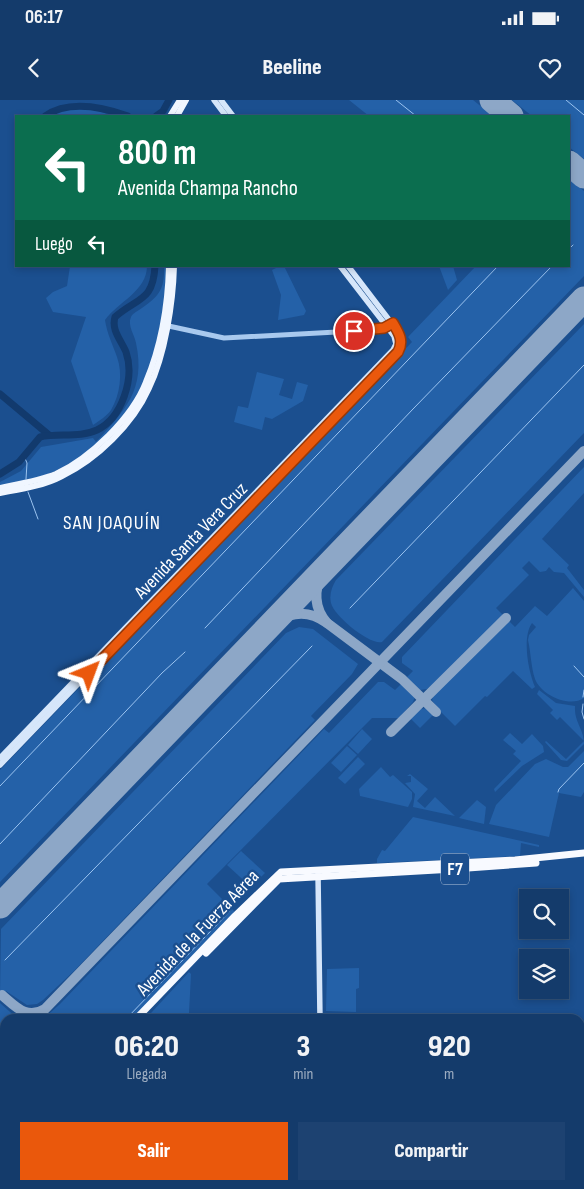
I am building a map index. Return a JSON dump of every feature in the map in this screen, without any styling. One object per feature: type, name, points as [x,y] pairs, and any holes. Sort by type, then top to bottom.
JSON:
[{"type":"highway","name":"Avenida de la Fuerza Aérea","points":[[318,873],[515,860],[584,853]]},
{"type":"highway","name":"Avenida de la Fuerza Aérea","points":[[147,1014],[281,872],[318,873],[507,866],[584,858]]},
{"type":"highway","name":"Avenida de la Fuerza Aérea","points":[[141,1014],[277,878]]},
{"type":"main road","points":[[171,115],[180,100]]},
{"type":"main road","points":[[178,115],[186,100]]},
{"type":"main road","points":[[214,100],[225,115]]},
{"type":"main road","points":[[221,100],[233,115]]},
{"type":"main road","points":[[0,488],[39,480],[57,473],[80,460],[98,445],[130,410],[142,392],[165,325],[169,267]]},
{"type":"main road","points":[[0,493],[30,487],[62,476],[89,459],[112,439],[135,412],[150,388],[172,298],[174,267]]},
{"type":"main road","points":[[341,267],[390,325]]},
{"type":"main road","points":[[349,267],[398,339]]},
{"type":"main road","name":"Avenida Santa Vera Cruz","points":[[0,765],[398,352],[402,342],[398,339],[390,354],[1,755]]},
{"type":"main road","points":[[318,873],[324,1014]]},
{"type":"main road","points":[[320,1014],[322,966]]},
{"type":"street","points":[[165,325],[224,338],[354,331],[390,325]]},
{"type":"shaded area","points":[[349,100],[473,100],[492,115],[368,115]]},
{"type":"shaded area","points":[[512,100],[584,100],[584,159],[570,148],[570,115],[531,115]]},
{"type":"shaded area","points":[[76,105],[110,115],[55,115],[63,107]]},
{"type":"shaded area","points":[[570,180],[584,191],[584,276],[0,882],[0,770],[412,342],[408,337],[475,267],[570,267]]},
{"type":"shaded area","points":[[70,267],[147,267],[146,275],[137,289],[105,320],[119,364],[120,384],[117,398],[111,410],[93,425],[71,361],[86,317],[53,312],[46,298],[53,292],[67,286]]},
{"type":"shaded area","points":[[164,267],[167,267],[160,329],[152,360],[141,388],[125,413],[93,447],[68,464],[42,476],[0,486],[0,482],[21,471],[41,447],[93,438],[96,442],[116,420],[131,398],[138,374],[136,343],[130,320],[133,314],[156,297],[162,287]]},
{"type":"shaded area","points":[[278,267],[284,267],[306,311],[304,315],[278,320],[281,295],[272,270]]},
{"type":"shaded area","points":[[439,267],[453,267],[457,280],[448,290]]},
{"type":"shaded area","points":[[584,324],[584,433],[382,642],[369,639],[345,622],[331,603],[331,591],[336,580]]},
{"type":"shaded area","points":[[257,372],[284,379],[279,395],[292,399],[297,382],[308,385],[303,401],[272,419],[265,417],[262,430],[234,422],[238,406],[248,408]]},
{"type":"shaded area","points":[[584,467],[584,493],[542,539],[569,565],[567,568],[584,590],[584,597],[564,573],[554,572],[549,567],[546,571],[540,572],[529,561],[522,568],[529,575],[496,608],[503,615],[432,685],[427,689],[420,690],[407,677],[413,671],[402,663],[402,657]]},
{"type":"shaded area","points":[[573,588],[584,601],[584,698],[571,702],[563,701],[549,695],[538,685],[535,679],[528,640],[529,635],[536,627],[532,623],[527,637],[527,654],[535,687],[532,689],[513,671],[455,726],[432,700],[434,693],[508,620],[515,627],[535,606],[547,616]]},
{"type":"shaded area","points":[[299,627],[313,629],[358,664],[352,674],[311,716],[315,720],[74,971],[43,1000],[37,1004],[27,1005],[6,991],[0,997],[1,929],[286,633]]},
{"type":"shaded area","points":[[378,682],[384,682],[395,690],[401,684],[415,697],[399,718],[372,718],[207,884],[235,912],[138,1014],[49,1014],[324,729],[329,733]]},
{"type":"shaded area","points":[[539,690],[556,703],[575,706],[576,717],[584,741],[560,717],[557,720],[550,713],[553,710],[537,694]]},
{"type":"shaded area","points":[[426,708],[433,715],[420,728],[410,718],[421,709]]},
{"type":"shaded area","points":[[362,729],[372,739],[358,754],[348,745]]},
{"type":"shaded area","points":[[510,733],[522,744],[532,734],[543,746],[544,752],[522,766],[495,792],[494,789],[521,761],[513,754],[516,751],[503,740]]},
{"type":"shaded area","points":[[584,741],[584,744],[567,761],[561,760],[545,742],[566,759]]},
{"type":"shaded area","points":[[347,746],[357,755],[341,772],[331,763]]},
{"type":"shaded area","points":[[584,751],[584,792],[581,797],[559,793],[549,837],[489,824],[496,805],[535,764],[546,759],[563,767],[568,767]]},
{"type":"shaded area","points":[[358,757],[365,764],[345,784],[338,778]]},
{"type":"shaded area","points":[[381,767],[390,777],[393,775],[412,792],[412,799],[408,807],[360,796],[359,789]]},
{"type":"shaded area","points":[[410,774],[428,789],[417,801],[425,808],[435,797],[455,816],[413,807],[415,794],[405,783],[411,782],[411,776],[407,776]]},
{"type":"shaded area","points":[[477,800],[486,807],[484,824],[459,818]]},
{"type":"shaded area","points":[[413,817],[539,845],[539,847],[521,843],[520,856],[377,863],[382,850],[385,851]]},
{"type":"shaded area","points":[[241,851],[265,873],[251,887],[227,865]]},
{"type":"shaded area","points":[[359,968],[359,988],[356,989],[356,1012],[326,1011],[327,969]]},
{"type":"shaded area","points":[[189,972],[191,974],[189,1013],[151,1013]]},
{"type":"shaded area","points":[[0,1003],[12,1014],[0,1014]]},
{"type":"waterway","points":[[157,115],[163,111],[169,100]]},
{"type":"waterway","points":[[396,100],[415,115]]},
{"type":"waterway","points":[[566,100],[584,115]]},
{"type":"waterway","points":[[47,115],[54,111],[74,106],[95,107],[124,115]]},
{"type":"waterway","points":[[570,248],[573,245]]},
{"type":"waterway","points":[[0,474],[19,462],[40,437],[76,435],[97,430],[106,424],[120,407],[129,373],[126,352],[114,326],[115,317],[148,293],[154,278],[155,267]]},
{"type":"waterway","points":[[0,786],[497,267]]},
{"type":"waterway","points":[[205,628],[551,267]]},
{"type":"waterway","points":[[350,608],[584,365]]},
{"type":"waterway","points":[[0,394],[49,435]]},
{"type":"waterway","points":[[24,456],[27,463],[26,479]]},
{"type":"waterway","points":[[28,492],[38,519]]},
{"type":"waterway","points":[[5,960],[312,646]]},
{"type":"waterway","points":[[0,844],[162,673],[185,652]]},
{"type":"waterway","points":[[574,666],[584,677]]},
{"type":"waterway","points":[[583,697],[584,690]]},
{"type":"waterway","points":[[583,704],[582,712],[584,719]]},
{"type":"waterway","points":[[558,792],[584,763]]},
{"type":"waterway","points":[[131,1014],[231,910]]},
{"type":"taxiway","points":[[2,995],[17,1008],[27,1013],[39,1012],[45,1009],[584,451]]},
{"type":"taxiway","points":[[274,621],[295,614],[308,614],[327,623],[319,611],[316,598],[318,584],[323,571]]},
{"type":"taxiway","points":[[391,732],[506,618]]},
{"type":"taxiway","points":[[327,623],[402,679],[436,712]]},
{"type":"runway","points":[[492,100],[510,115]]},
{"type":"runway","points":[[570,164],[584,176]]},
{"type":"runway","points":[[0,906],[584,299]]},
{"type":"district","name":"SAN JOAQUÍN","points":[[112,522]]},
{"type":"route","points":[[89,673],[398,352],[402,342],[393,323],[384,328],[354,331]]}]
